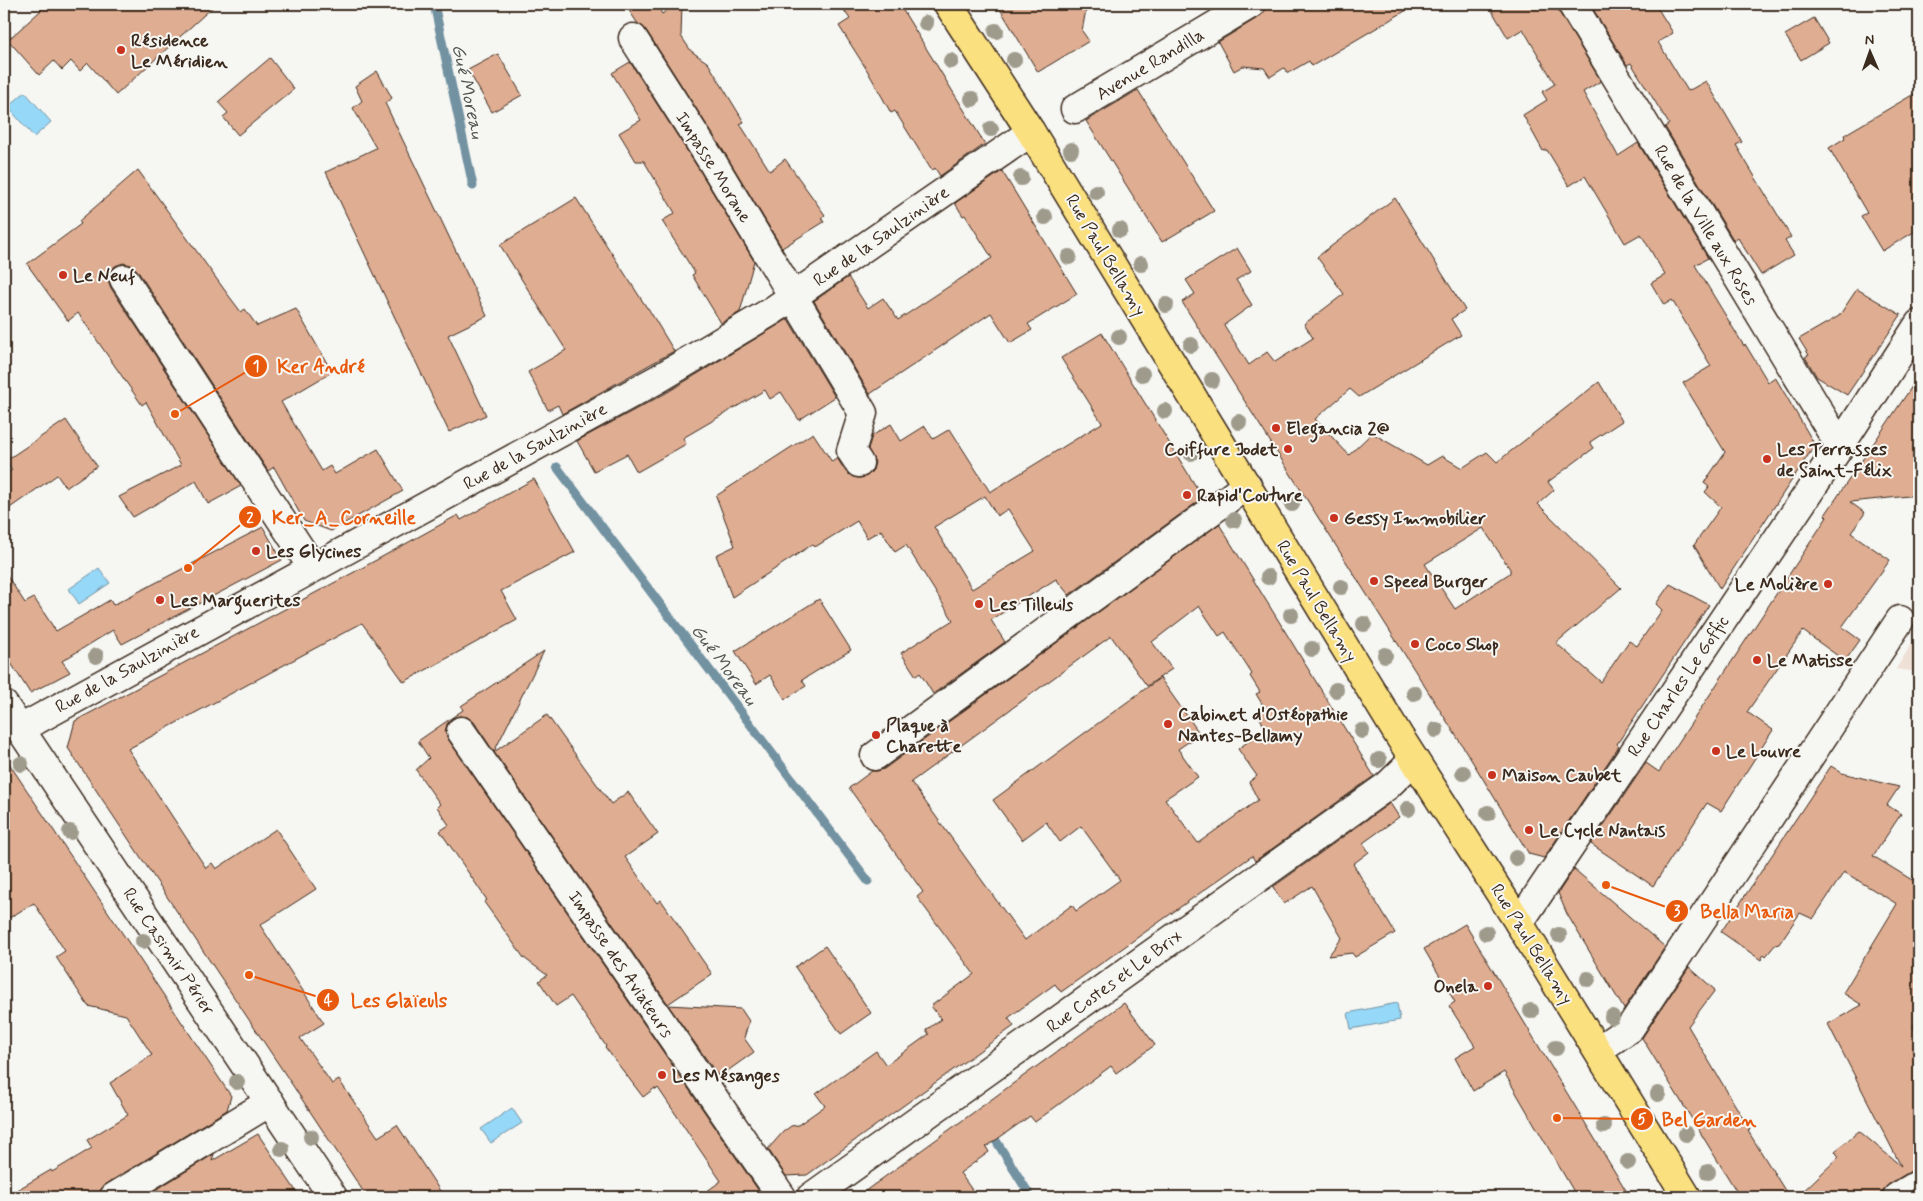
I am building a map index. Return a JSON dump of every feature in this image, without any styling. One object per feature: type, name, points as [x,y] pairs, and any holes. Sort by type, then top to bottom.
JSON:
[{"type":"main road","name":"Rue Paul Bellamy","points":[[948,4],[1031,132],[1414,760],[1519,923],[1687,1197]]},
{"type":"street","name":"Avenue Randilla","points":[[1075,109],[1251,4]]},
{"type":"street","name":"Rue de la Ville aux Roses","points":[[1572,4],[1840,446]]},
{"type":"street","name":"Impasse Morane","points":[[633,38],[713,163],[863,413],[852,451],[859,464]]},
{"type":"street","name":"Rue de la Saulzinière","points":[[20,728],[658,379],[793,296],[1031,132]]},
{"type":"street","points":[[124,279],[312,567]]},
{"type":"street","name":"Rue Charles Le Goffic","points":[[1519,923],[1840,446],[1919,324]]},
{"type":"street","points":[[876,756],[1248,485]]},
{"type":"street","points":[[1598,1050],[1630,1028],[1900,620]]},
{"type":"street","name":"Rue Casimir Périer","points":[[4,704],[334,1197]]},
{"type":"street","name":"Impasse des Aviateurs","points":[[461,731],[782,1197]]},
{"type":"street","name":"Rue Costes et Le Brix","points":[[811,1197],[1387,786],[1414,760]]},
{"type":"street","points":[[114,1197],[270,1102]]},
{"type":"street","points":[[1897,1197],[1919,1184]]},
{"type":"shaded area","points":[[1919,632],[1919,672],[1896,669]]},
{"type":"water","points":[[25,92],[51,122],[34,137],[8,107]]},
{"type":"water","points":[[99,568],[110,583],[79,604],[69,589]]},
{"type":"water","points":[[1397,1003],[1400,1020],[1351,1029],[1348,1013]]},
{"type":"water","points":[[512,1108],[522,1123],[491,1143],[481,1129]]},
{"type":"building","name":"Résidence Le Méridien","points":[[48,4],[216,4],[116,95],[88,63],[80,71],[71,61],[62,70],[54,61],[39,75],[8,40]]},
{"type":"building","points":[[625,4],[656,4],[662,14],[676,4],[682,4],[681,36],[691,51],[708,63],[744,122],[740,124],[770,171],[785,159],[825,215],[821,218],[824,222],[782,248],[726,155],[646,30],[638,24]]},
{"type":"building","points":[[840,4],[899,4],[985,144],[940,176],[935,168],[932,171],[895,111],[891,113],[839,26],[850,19]]},
{"type":"building","points":[[997,4],[1087,4],[1082,31],[1089,41],[1038,72]]},
{"type":"building","points":[[1267,4],[1417,4],[1312,66],[1309,61],[1288,73],[1284,68],[1270,77],[1264,68],[1243,66],[1234,71],[1218,42],[1259,17],[1265,11]]},
{"type":"building","points":[[1488,4],[1556,4],[1601,81],[1583,92],[1618,156],[1638,143],[1708,258],[1695,265],[1768,382],[1775,377],[1815,445],[1720,589],[1694,545],[1721,507],[1705,492],[1709,487],[1704,483],[1725,452],[1683,383],[1711,366],[1672,300],[1664,305],[1651,283],[1665,275],[1641,234],[1625,243],[1585,176],[1569,186],[1547,150],[1543,151],[1523,115],[1547,100],[1542,92],[1555,84],[1523,29],[1508,38]]},
{"type":"building","points":[[1590,4],[1655,4],[1673,33],[1658,42],[1688,91],[1706,81],[1742,142],[1736,145],[1791,237],[1785,241],[1794,255],[1761,275],[1738,238],[1734,241],[1665,127],[1669,124],[1631,63],[1627,65]]},
{"type":"building","points":[[1814,18],[1829,43],[1801,60],[1785,35]]},
{"type":"building","points":[[498,54],[522,95],[492,112],[468,70]]},
{"type":"building","points":[[270,58],[294,89],[238,135],[223,117],[228,113],[218,102]]},
{"type":"building","points":[[630,62],[700,171],[754,261],[740,312],[721,323],[692,275],[695,273],[662,221],[675,213],[644,161],[636,161],[619,133],[641,120],[612,73]]},
{"type":"building","points":[[377,71],[392,98],[385,103],[487,316],[448,335],[486,415],[449,432],[326,172],[376,148],[353,108],[362,101],[355,86]]},
{"type":"building","points":[[1138,90],[1214,211],[1162,242],[1086,121]]},
{"type":"building","points":[[1919,91],[1919,229],[1882,251],[1861,216],[1867,213],[1829,148],[1845,138],[1844,135]]},
{"type":"building","points":[[138,170],[241,312],[245,309],[257,326],[296,309],[332,372],[281,402],[322,471],[330,466],[335,474],[378,449],[403,491],[331,531],[304,521],[274,467],[268,471],[137,270],[131,265],[123,263],[115,266],[110,272],[108,280],[111,288],[241,486],[208,504],[196,481],[133,517],[119,497],[181,465],[146,402],[142,405],[78,313],[68,321],[27,264],[81,224],[79,221]]},
{"type":"building","points":[[1002,171],[1077,294],[1028,324],[1032,330],[1010,343],[991,313],[870,394],[814,301],[848,277],[868,308],[883,298],[898,320],[992,258],[965,215],[963,216],[955,203]]},
{"type":"building","points":[[576,198],[674,351],[562,414],[558,405],[548,410],[528,372],[566,350],[500,245]]},
{"type":"building","points":[[1395,198],[1465,310],[1451,319],[1461,335],[1359,397],[1350,389],[1315,419],[1349,455],[1372,433],[1427,465],[1442,456],[1462,468],[1487,452],[1497,462],[1599,382],[1622,421],[1590,442],[1594,448],[1548,482],[1554,490],[1538,504],[1621,588],[1556,643],[1601,682],[1629,641],[1637,646],[1662,610],[1656,604],[1670,584],[1709,605],[1617,744],[1619,746],[1544,858],[1529,854],[1182,302],[1195,294],[1186,280],[1237,248],[1251,271],[1236,280],[1252,305],[1224,325],[1249,365],[1267,352],[1275,362],[1313,338],[1304,324],[1344,294],[1317,257]],"holes":[[[1483,528],[1510,569],[1510,573],[1455,609],[1425,564]]]},
{"type":"building","points":[[1857,289],[1901,315],[1847,395],[1817,377],[1805,357],[1809,355],[1799,339],[1839,316]]},
{"type":"building","points":[[788,319],[835,397],[799,420],[781,392],[770,399],[765,390],[683,438],[686,444],[637,472],[627,454],[594,471],[577,441],[666,393]]},
{"type":"building","points":[[1102,333],[1203,498],[1069,595],[1056,579],[991,620],[1005,642],[933,694],[920,673],[916,676],[901,653],[953,620],[906,545],[895,552],[881,530],[867,538],[857,521],[815,547],[813,544],[732,597],[716,555],[735,546],[716,496],[813,433],[832,462],[837,458],[846,472],[853,477],[867,476],[873,470],[875,462],[868,449],[872,436],[891,424],[901,441],[925,426],[933,439],[950,429],[990,492],[1102,423],[1061,358]],"holes":[[[985,496],[997,516],[1008,509],[1035,551],[972,589],[934,527]]]},
{"type":"building","points":[[1919,376],[1919,495],[1850,502],[1865,513],[1851,533],[1890,560],[1842,627],[1860,640],[1845,661],[1803,631],[1747,712],[1773,730],[1721,811],[1707,803],[1653,886],[1591,844],[1646,763],[1659,772],[1827,517],[1825,515]]},
{"type":"building","points":[[66,420],[97,466],[66,488],[57,475],[4,512],[4,476],[12,470],[5,461]]},
{"type":"building","points":[[534,479],[575,552],[501,591],[517,620],[404,682],[362,623],[128,749],[206,868],[212,863],[216,869],[276,829],[316,889],[260,925],[324,1023],[300,1038],[332,1084],[339,1080],[378,1137],[397,1125],[444,1197],[367,1197],[68,748],[75,721],[458,515],[461,520]]},
{"type":"building","points":[[1219,524],[1374,776],[1255,861],[1252,856],[1061,992],[1055,984],[1008,1018],[1014,1026],[807,1175],[786,1176],[768,1149],[783,1132],[791,1126],[798,1125],[825,1106],[816,1094],[876,1051],[886,1065],[929,1034],[926,1030],[941,1019],[931,1006],[974,974],[917,897],[923,892],[849,788],[872,771],[884,769]],"holes":[[[1199,606],[1219,636],[1225,632],[1252,674],[1250,676],[1260,692],[1256,694],[1264,707],[1258,713],[1265,729],[1238,749],[1257,776],[1249,782],[1258,800],[1198,843],[1165,799],[1198,777],[1178,749],[1200,734],[1160,678],[993,800],[1022,840],[1046,822],[1060,842],[1081,826],[1120,880],[1076,911],[1072,905],[1025,940],[911,782],[1111,636],[1147,686],[1172,669],[1152,642]]]},
{"type":"building","points":[[263,527],[282,560],[122,644],[113,630],[62,661],[70,672],[30,693],[4,652],[4,571],[25,603],[34,598],[56,631],[110,600],[113,605]]},
{"type":"building","points":[[819,599],[851,650],[802,680],[806,686],[785,699],[770,675],[756,684],[735,651]]},
{"type":"building","points":[[544,651],[494,752],[474,722],[467,717],[459,716],[452,718],[447,724],[445,732],[763,1197],[699,1197],[721,1181],[658,1088],[656,1090],[655,1088],[643,1097],[605,1047],[571,996],[556,1006],[539,981],[547,975],[524,958],[484,902],[487,900],[440,831],[449,825],[437,807],[440,804],[416,770],[429,758],[418,741],[463,710],[461,706]]},
{"type":"building","points":[[547,715],[611,804],[628,792],[658,834],[625,857],[657,903],[661,900],[712,974],[668,1004],[494,752]]},
{"type":"building","points":[[4,756],[231,1096],[227,1110],[106,1184],[101,1189],[98,1197],[5,1197],[92,1148],[87,1140],[128,1115],[110,1083],[152,1055],[126,1015],[88,1006],[56,957],[65,951],[34,903],[4,921]]},
{"type":"building","points":[[1831,766],[1842,773],[1899,787],[1887,805],[1901,814],[1873,856],[1912,880],[1919,867],[1919,1015],[1913,1026],[1919,1039],[1919,1168],[1889,1184],[1883,1190],[1881,1197],[1797,1197],[1839,1157],[1835,1151],[1859,1131],[1901,1166],[1828,1024],[1862,1005],[1843,993],[1897,904],[1844,872],[1813,919],[1800,913],[1779,944],[1775,945],[1766,956],[1764,954],[1761,960],[1721,932]]},
{"type":"building","points":[[1390,803],[1399,817],[1363,843],[1369,852],[1353,864],[1395,933],[1355,957],[1352,953],[1328,956],[1342,938],[1312,886],[1284,904],[1273,887]]},
{"type":"building","points":[[1574,869],[1665,947],[1624,1009],[1567,914],[1558,893]]},
{"type":"building","points":[[1465,924],[1630,1197],[1577,1197],[1504,1072],[1473,1091],[1455,1058],[1475,1046],[1449,1006],[1455,1002],[1424,949]]},
{"type":"building","points":[[825,946],[871,1013],[841,1034],[795,967]]},
{"type":"building","points":[[1689,967],[1715,990],[1688,1026],[1750,1130],[1748,1131],[1789,1197],[1740,1197],[1642,1038]]},
{"type":"building","points":[[1124,1003],[1155,1045],[1116,1073],[1111,1066],[1035,1122],[1030,1116],[986,1147],[989,1152],[960,1173],[977,1197],[857,1197]]},
{"type":"building","points":[[668,1005],[741,1009],[749,1021],[744,1038],[754,1052],[719,1077]]},
{"type":"building","points":[[258,1134],[300,1197],[144,1197],[214,1154],[212,1161]]},
{"type":"waterway","name":"Gué Moreau","points":[[434,4],[473,186]]},
{"type":"waterway","name":"Gué Moreau","points":[[557,467],[868,881]]},
{"type":"waterway","name":"Gué Moreau","points":[[990,1131],[1031,1197]]},
{"type":"place","name":"Résidence Le Méridien","points":[[121,50]]},
{"type":"place","name":"Le Neuf","points":[[63,275]]},
{"type":"place","name":"Ker André","points":[[175,414]]},
{"type":"place","name":"Elegancia 2@","points":[[1276,428]]},
{"type":"place","name":"Coiffure Jodet","points":[[1288,449]]},
{"type":"place","name":"Les Terrasses de Saint-Félix","points":[[1767,459]]},
{"type":"place","name":"Rapid'Couture","points":[[1187,495]]},
{"type":"place","name":"Gessy Immobilier","points":[[1334,518]]},
{"type":"place","name":"Les Glycines","points":[[256,551]]},
{"type":"place","name":"Ker_A_Corneille","points":[[188,568]]},
{"type":"place","name":"Speed Burger","points":[[1374,581]]},
{"type":"place","name":"Le Molière","points":[[1828,584]]},
{"type":"place","name":"Les Marguerites","points":[[160,600]]},
{"type":"place","name":"Les Tilleuls","points":[[979,604]]},
{"type":"place","name":"Coco Shop","points":[[1415,644]]},
{"type":"place","name":"Le Matisse","points":[[1757,660]]},
{"type":"place","name":"Cabinet d'Ostéopathie Nantes-Bellamy","points":[[1168,724]]},
{"type":"place","name":"Plaque à Charette","points":[[876,735]]},
{"type":"place","name":"Le Louvre","points":[[1716,751]]},
{"type":"place","name":"Maison Caubet","points":[[1492,775]]},
{"type":"place","name":"Le Cycle Nantais","points":[[1529,830]]},
{"type":"place","name":"Bella Maria","points":[[1606,885]]},
{"type":"place","name":"Les Glaïeuls","points":[[249,975]]},
{"type":"place","name":"Onela","points":[[1488,986]]},
{"type":"place","name":"Les Mésanges","points":[[662,1075]]},
{"type":"place","name":"Bel Garden","points":[[1557,1118]]}]
